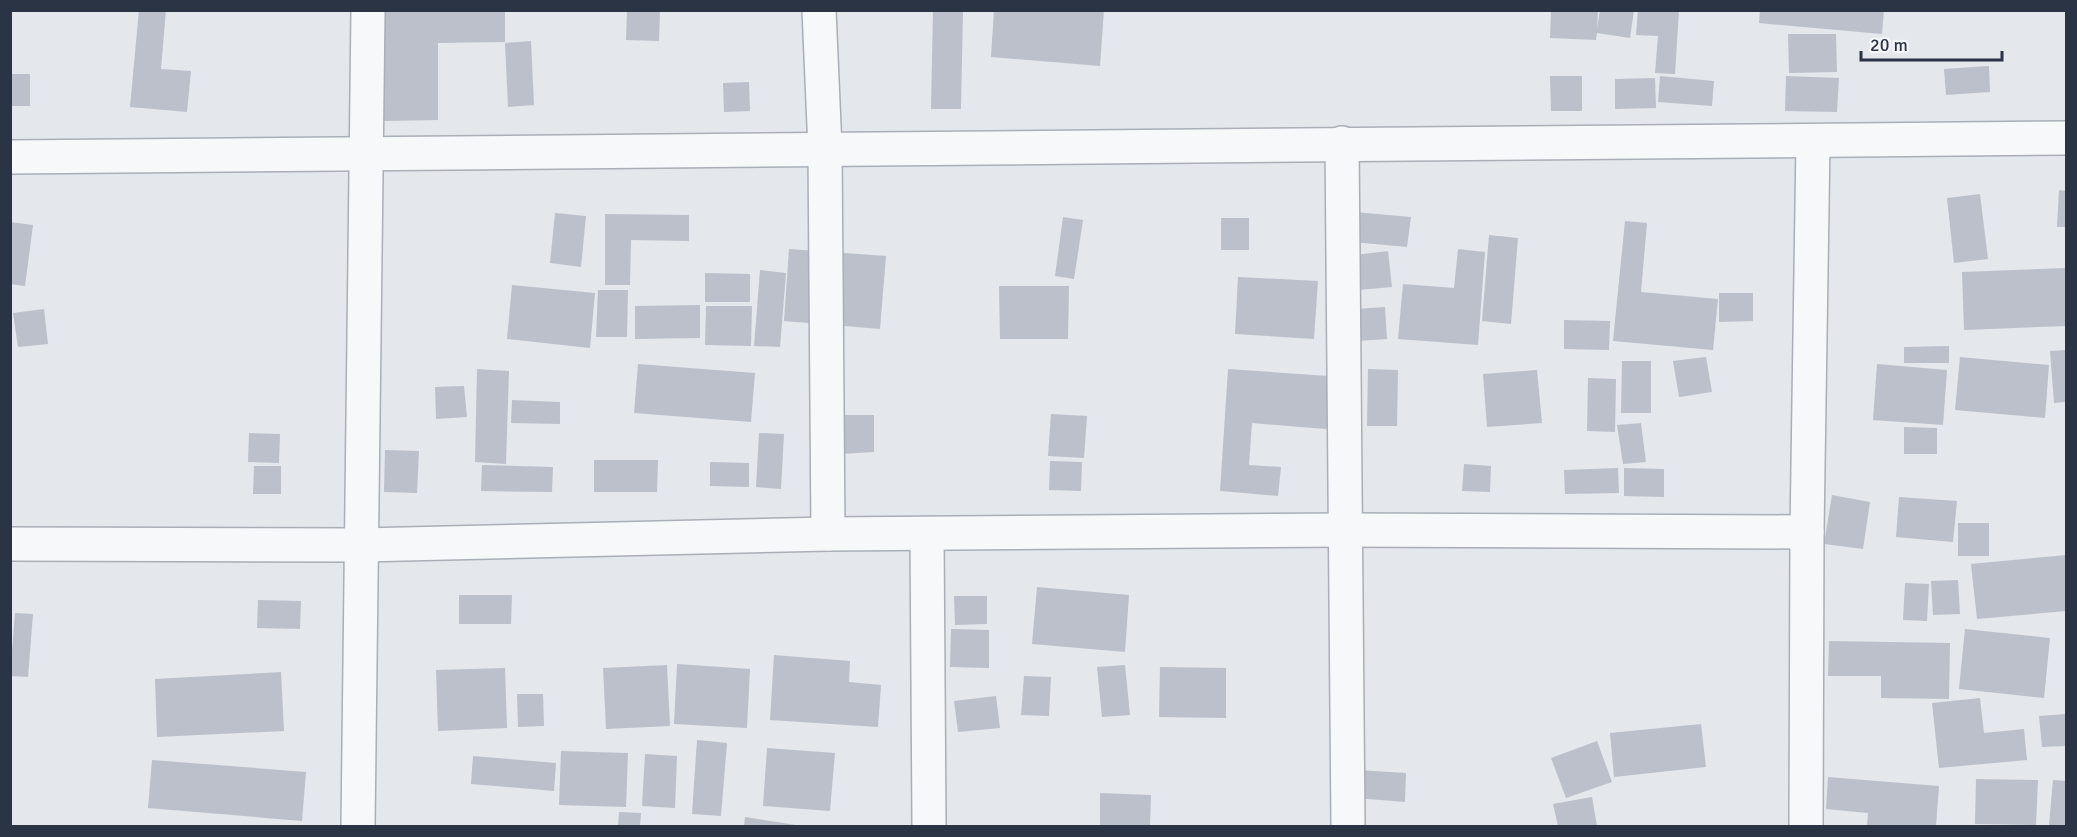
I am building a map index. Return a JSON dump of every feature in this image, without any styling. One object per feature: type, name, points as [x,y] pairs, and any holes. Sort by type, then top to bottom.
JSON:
[{"type":"street","points":[[358,826],[368,10]]},
{"type":"street","points":[[819,10],[825,149],[828,534]]},
{"type":"street","points":[[10,157],[2067,138]]},
{"type":"street","points":[[1806,826],[1807,532],[1813,141]]},
{"type":"street","points":[[1341,143],[1348,826]]},
{"type":"street","points":[[10,544],[362,545],[828,534],[1344,530],[1807,532]]},
{"type":"street","points":[[927,534],[929,826]]},
{"type":"building","points":[[139,10],[166,10],[161,69],[191,71],[187,112],[130,107]]},
{"type":"building","points":[[383,10],[505,10],[505,42],[438,43],[438,120],[384,121]]},
{"type":"building","points":[[627,10],[660,10],[659,41],[626,40]]},
{"type":"building","points":[[933,10],[963,10],[961,109],[931,109]]},
{"type":"building","points":[[994,10],[1104,10],[1100,66],[991,57]]},
{"type":"building","points":[[1551,10],[1598,10],[1597,29],[1600,10],[1634,10],[1630,38],[1597,33],[1596,40],[1550,38]]},
{"type":"building","points":[[1638,10],[1679,10],[1675,74],[1655,73],[1658,36],[1636,35]]},
{"type":"building","points":[[1760,10],[1884,10],[1882,34],[1759,23]]},
{"type":"building","points":[[1788,34],[1836,34],[1837,72],[1789,73]]},
{"type":"building","points":[[531,41],[534,105],[508,107],[505,43]]},
{"type":"building","points":[[1989,66],[1990,92],[1946,95],[1944,69]]},
{"type":"building","points":[[10,74],[30,74],[30,106],[10,106]]},
{"type":"building","points":[[1550,76],[1582,76],[1582,111],[1551,111]]},
{"type":"building","points":[[1660,76],[1714,81],[1712,106],[1658,102]]},
{"type":"building","points":[[1786,76],[1839,78],[1837,112],[1785,111]]},
{"type":"building","points":[[1655,78],[1656,108],[1615,109],[1615,79]]},
{"type":"building","points":[[749,82],[750,111],[724,112],[723,83]]},
{"type":"building","points":[[2059,190],[2066,191],[2066,227],[2057,227]]},
{"type":"building","points":[[1980,194],[1988,259],[1954,263],[1947,198]]},
{"type":"building","points":[[1355,212],[1411,217],[1407,247],[1352,242]]},
{"type":"building","points":[[555,213],[586,216],[581,267],[550,263]]},
{"type":"building","points":[[605,214],[689,215],[689,241],[631,240],[630,285],[605,285]]},
{"type":"building","points":[[1063,217],[1083,220],[1074,279],[1055,276]]},
{"type":"building","points":[[1221,218],[1249,218],[1249,250],[1221,250]]},
{"type":"building","points":[[1625,221],[1647,223],[1641,292],[1718,299],[1713,350],[1613,341]]},
{"type":"building","points":[[10,222],[33,225],[25,286],[10,284]]},
{"type":"building","points":[[1489,235],[1518,238],[1511,324],[1482,321]]},
{"type":"building","points":[[789,249],[886,256],[880,329],[784,321]]},
{"type":"building","points":[[1458,249],[1485,252],[1478,345],[1398,339],[1403,284],[1454,288]]},
{"type":"building","points":[[1388,251],[1392,287],[1358,290],[1355,255]]},
{"type":"building","points":[[2066,268],[2066,326],[1964,330],[1962,272]]},
{"type":"building","points":[[760,270],[786,273],[780,347],[754,346]]},
{"type":"building","points":[[705,273],[750,274],[750,302],[705,302]]},
{"type":"building","points":[[1238,277],[1318,281],[1314,339],[1235,334]]},
{"type":"building","points":[[512,285],[595,293],[590,348],[507,339]]},
{"type":"building","points":[[999,286],[1069,286],[1068,339],[1000,339]]},
{"type":"building","points":[[598,290],[628,290],[627,337],[596,337]]},
{"type":"building","points":[[1719,293],[1753,293],[1753,321],[1719,322]]},
{"type":"building","points":[[700,305],[700,338],[635,339],[635,306]]},
{"type":"building","points":[[706,306],[752,306],[751,346],[705,345]]},
{"type":"building","points":[[1385,307],[1387,339],[1357,341],[1355,309]]},
{"type":"building","points":[[44,309],[48,344],[18,347],[13,313]]},
{"type":"building","points":[[1564,320],[1610,321],[1609,350],[1564,349]]},
{"type":"building","points":[[1949,346],[1949,363],[1904,363],[1904,347]]},
{"type":"building","points":[[2066,350],[2066,402],[2054,403],[2050,351]]},
{"type":"building","points":[[1706,357],[1712,392],[1679,397],[1673,361]]},
{"type":"building","points":[[1960,357],[2049,365],[2045,418],[1955,410]]},
{"type":"building","points":[[1622,361],[1651,361],[1651,413],[1621,413]]},
{"type":"building","points":[[638,364],[755,373],[751,422],[634,413]]},
{"type":"building","points":[[1877,364],[1947,370],[1943,425],[1873,420]]},
{"type":"building","points":[[477,369],[509,371],[506,464],[475,462]]},
{"type":"building","points":[[1228,369],[1342,377],[1338,430],[1252,423],[1249,465],[1281,467],[1278,496],[1220,491]]},
{"type":"building","points":[[1368,369],[1398,370],[1397,426],[1367,426]]},
{"type":"building","points":[[1537,370],[1542,423],[1487,427],[1483,374]]},
{"type":"building","points":[[1588,378],[1616,379],[1615,432],[1587,431]]},
{"type":"building","points":[[464,386],[467,417],[436,419],[435,387]]},
{"type":"building","points":[[512,400],[560,402],[560,424],[511,423]]},
{"type":"building","points":[[1051,414],[1087,416],[1084,458],[1048,456]]},
{"type":"building","points":[[839,415],[874,415],[874,452],[840,454]]},
{"type":"building","points":[[1641,423],[1646,462],[1623,464],[1617,425]]},
{"type":"building","points":[[1904,427],[1937,428],[1937,454],[1904,454]]},
{"type":"building","points":[[249,433],[280,434],[279,463],[248,462]]},
{"type":"building","points":[[759,433],[784,434],[781,489],[756,487]]},
{"type":"building","points":[[385,450],[419,451],[417,493],[384,492]]},
{"type":"building","points":[[594,460],[658,460],[657,492],[594,492]]},
{"type":"building","points":[[1050,461],[1082,462],[1081,491],[1049,490]]},
{"type":"building","points":[[710,462],[749,463],[749,487],[710,486]]},
{"type":"building","points":[[1464,464],[1491,466],[1490,492],[1462,491]]},
{"type":"building","points":[[482,465],[553,467],[552,492],[481,491]]},
{"type":"building","points":[[254,466],[281,466],[281,494],[253,494]]},
{"type":"building","points":[[1618,468],[1619,493],[1565,494],[1564,470]]},
{"type":"building","points":[[1624,468],[1664,469],[1664,497],[1624,496]]},
{"type":"building","points":[[1832,495],[1870,502],[1863,549],[1824,544]]},
{"type":"building","points":[[1899,497],[1957,501],[1953,542],[1896,537]]},
{"type":"building","points":[[1958,523],[1989,523],[1989,556],[1958,556]]},
{"type":"building","points":[[2066,555],[2066,611],[1977,619],[1971,564]]},
{"type":"building","points":[[1958,580],[1960,614],[1933,615],[1931,581]]},
{"type":"building","points":[[1905,583],[1929,584],[1927,621],[1903,620]]},
{"type":"building","points":[[1037,587],[1129,595],[1125,652],[1032,644]]},
{"type":"building","points":[[459,595],[512,595],[511,624],[459,624]]},
{"type":"building","points":[[954,596],[987,596],[987,624],[955,625]]},
{"type":"building","points":[[258,600],[301,601],[300,629],[257,628]]},
{"type":"building","points":[[15,613],[33,614],[28,677],[10,676]]},
{"type":"building","points":[[951,629],[989,630],[989,668],[950,667]]},
{"type":"building","points":[[1965,629],[2050,638],[2044,698],[1959,689]]},
{"type":"building","points":[[1829,641],[1950,643],[1949,699],[1881,698],[1881,676],[1828,676]]},
{"type":"building","points":[[774,655],[850,661],[849,682],[881,685],[878,727],[770,720]]},
{"type":"building","points":[[677,664],[750,669],[747,728],[674,724]]},
{"type":"building","points":[[667,665],[670,726],[606,729],[603,668]]},
{"type":"building","points":[[1125,665],[1130,715],[1102,717],[1097,667]]},
{"type":"building","points":[[1160,667],[1226,668],[1226,718],[1159,717]]},
{"type":"building","points":[[505,668],[507,728],[438,731],[436,670]]},
{"type":"building","points":[[281,672],[284,731],[157,737],[155,679]]},
{"type":"building","points":[[1024,676],[1051,677],[1049,716],[1021,715]]},
{"type":"building","points":[[517,694],[543,694],[544,726],[518,727]]},
{"type":"building","points":[[996,696],[1000,728],[958,732],[954,701]]},
{"type":"building","points":[[1980,698],[1984,733],[2024,729],[2027,760],[1939,768],[1932,703]]},
{"type":"building","points":[[2066,714],[2066,746],[2042,747],[2039,716]]},
{"type":"building","points":[[1701,724],[1706,767],[1614,777],[1610,733]]},
{"type":"building","points":[[697,740],[727,743],[721,816],[692,814]]},
{"type":"building","points":[[1597,741],[1612,782],[1566,798],[1551,758]]},
{"type":"building","points":[[767,748],[835,753],[830,811],[763,806]]},
{"type":"building","points":[[561,751],[628,753],[626,807],[559,805]]},
{"type":"building","points":[[645,754],[677,756],[675,808],[642,806]]},
{"type":"building","points":[[473,756],[556,763],[554,791],[471,784]]},
{"type":"building","points":[[152,760],[306,772],[302,821],[148,808]]},
{"type":"building","points":[[1358,770],[1406,773],[1405,802],[1356,798]]},
{"type":"building","points":[[1828,777],[1939,786],[1936,826],[1867,826],[1868,813],[1826,809]]},
{"type":"building","points":[[1976,779],[2038,780],[2036,825],[1975,824]]},
{"type":"building","points":[[2053,780],[2066,781],[2066,826],[2049,825]]},
{"type":"building","points":[[1100,793],[1151,795],[1150,826],[1100,826]]},
{"type":"building","points":[[1592,797],[1597,826],[1558,826],[1553,804]]},
{"type":"building","points":[[619,812],[641,813],[640,826],[618,826]]},
{"type":"building","points":[[745,817],[796,825],[796,826],[744,826]]}]
